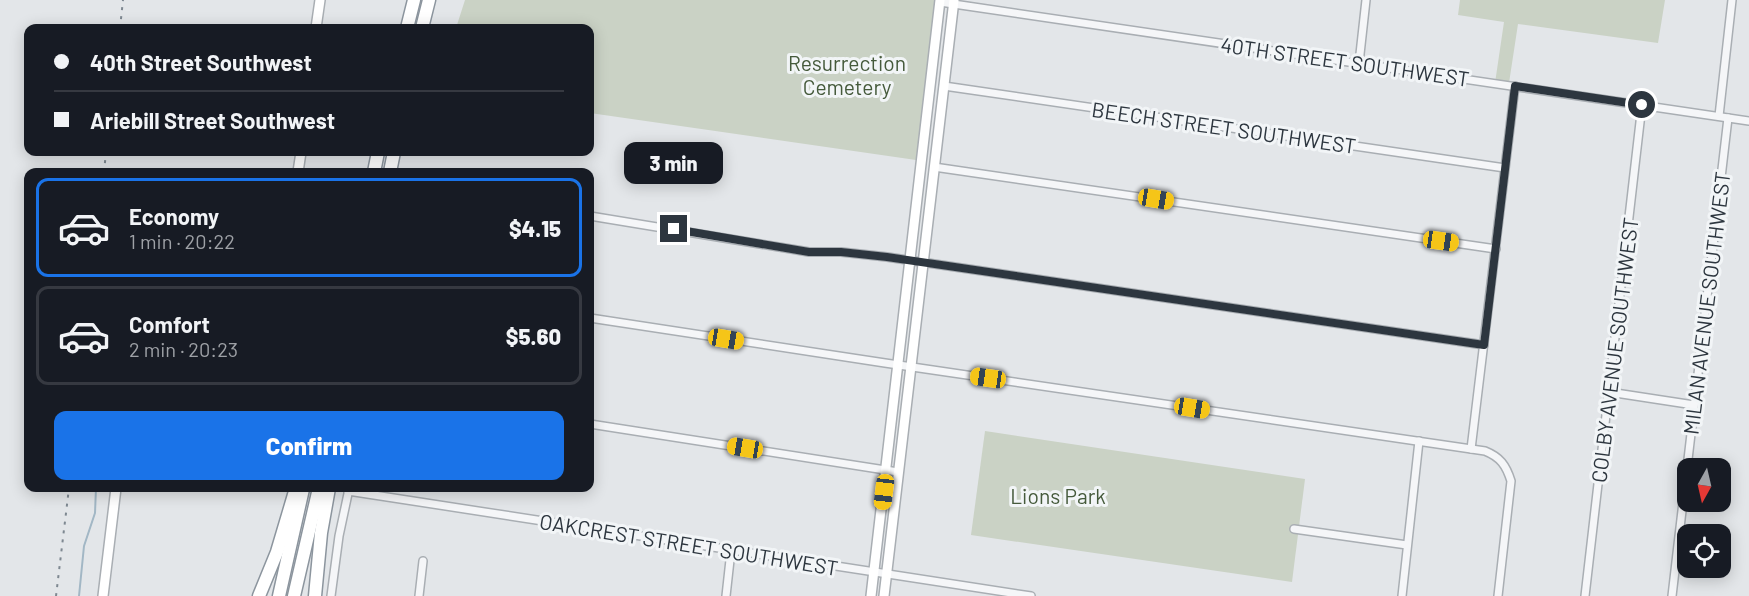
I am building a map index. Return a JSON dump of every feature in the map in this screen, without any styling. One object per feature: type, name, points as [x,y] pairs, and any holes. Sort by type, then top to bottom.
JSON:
[{"type":"highway","points":[[408,24],[414,0]]},
{"type":"highway","points":[[423,24],[429,0]]},
{"type":"highway","points":[[259,596],[273,563],[295,492]]},
{"type":"highway","points":[[279,596],[302,492]]},
{"type":"highway","points":[[294,596],[318,492]]},
{"type":"highway","points":[[315,596],[321,533],[328,492]]},
{"type":"main road","points":[[317,24],[320,0]]},
{"type":"main road","points":[[871,596],[940,1]]},
{"type":"main road","points":[[884,596],[954,2]]},
{"type":"main road","points":[[103,596],[116,492]]},
{"type":"street","points":[[1359,63],[1366,0]]},
{"type":"street","points":[[1719,116],[1732,0]]},
{"type":"street","name":"40TH STREET SOUTHWEST","points":[[940,1],[1749,121]]},
{"type":"street","name":"BEECH STREET SOUTHWEST","points":[[944,86],[1505,168]]},
{"type":"street","points":[[1471,449],[1515,86]]},
{"type":"street","name":"COLBY AVENUE SOUTHWEST","points":[[1585,596],[1642,105]]},
{"type":"street","name":"MILAN AVENUE SOUTHWEST","points":[[1672,596],[1728,118]]},
{"type":"street","points":[[934,167],[1496,249]]},
{"type":"street","points":[[594,217],[809,252],[841,252],[911,261],[1484,345]]},
{"type":"street","points":[[594,319],[1485,451],[1498,458],[1507,468],[1509,476],[1510,497],[1498,596]]},
{"type":"street","points":[[1609,392],[1694,405]]},
{"type":"street","points":[[594,425],[898,472]]},
{"type":"street","points":[[1402,596],[1419,441]]},
{"type":"street","points":[[331,596],[339,536],[348,492]]},
{"type":"street","name":"OAKCREST STREET SOUTHWEST","points":[[367,492],[731,551],[1031,596]]},
{"type":"street","points":[[1294,529],[1407,545]]},
{"type":"street","points":[[726,596],[731,551]]},
{"type":"street","points":[[418,596],[423,561]]},
{"type":"green space","name":"Resurrection Cemetery","points":[[465,0],[935,0],[916,160],[594,114],[594,24],[457,24]]},
{"type":"green space","points":[[1460,0],[1665,0],[1658,43],[1518,24],[1509,83],[1495,83],[1504,22],[1458,15]]},
{"type":"green space","name":"Lions Park","points":[[985,431],[1305,479],[1292,582],[971,535]]},
{"type":"waterway","points":[[79,596],[84,546],[95,513],[96,492]]},
{"type":"railway","points":[[120,24],[123,0]]},
{"type":"railway","points":[[104,168],[106,156]]},
{"type":"railway","points":[[56,596],[69,492]]},
{"type":"route","points":[[674,229],[809,252],[841,252],[887,257],[1484,345],[1515,86],[1642,105]]}]
